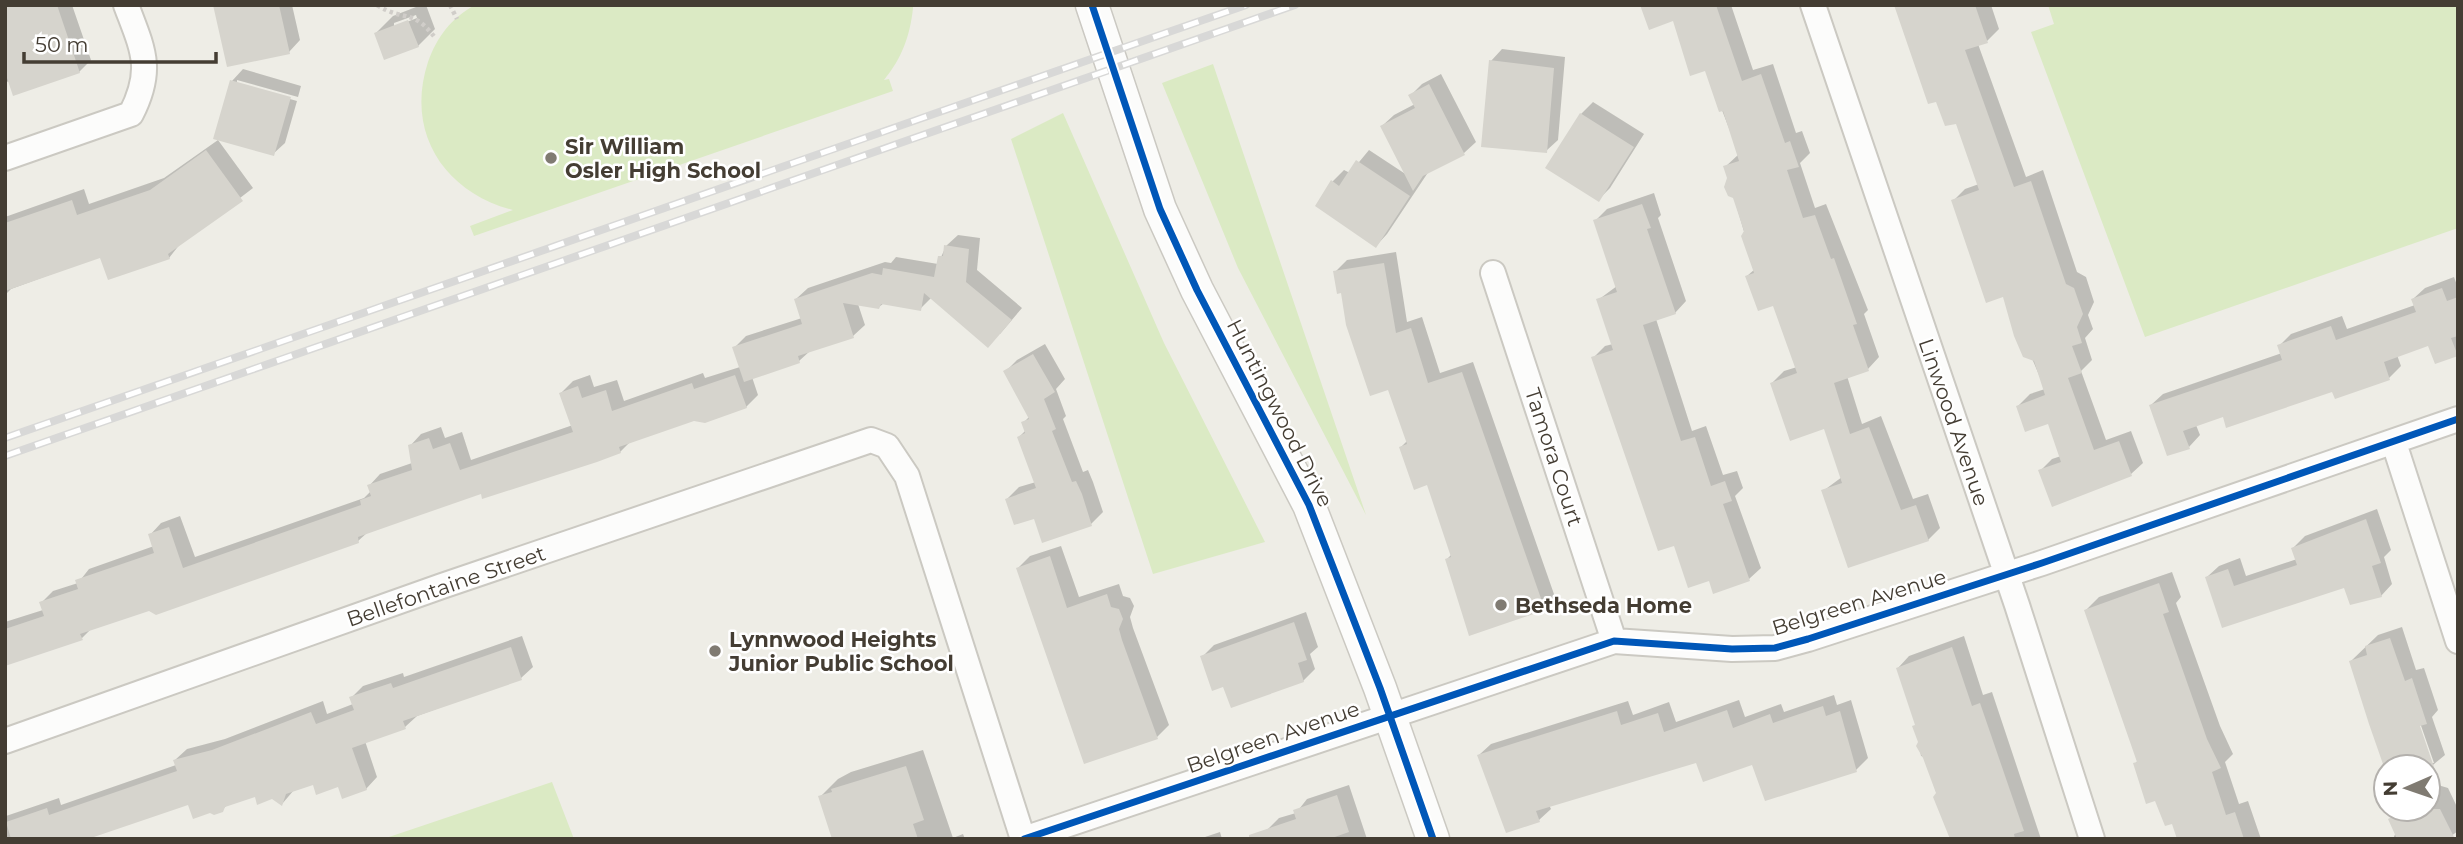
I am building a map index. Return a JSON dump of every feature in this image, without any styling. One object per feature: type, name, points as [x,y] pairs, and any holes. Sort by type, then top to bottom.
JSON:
[{"type":"street","points":[[5,158],[131,114],[142,92],[146,72],[126,5]]},
{"type":"street","name":"Huntingwood Drive","points":[[1093,5],[1160,209],[1197,290],[1309,505],[1390,714],[1433,839]]},
{"type":"street","name":"Linwood Avenue","points":[[1813,5],[2007,575],[2092,839]]},
{"type":"street","name":"Tamora Court","points":[[1493,273],[1615,641]]},
{"type":"street","name":"Belgreen Avenue","points":[[1023,839],[1343,733],[1390,714],[1441,700],[1615,641],[1732,649],[1775,648],[2007,575],[2458,419]]},
{"type":"street","name":"Bellefontaine Street","points":[[5,741],[852,444],[871,440],[887,446],[907,476],[1023,839]]},
{"type":"street","points":[[2394,443],[2458,641]]},
{"type":"path","points":[[377,5],[393,13],[419,18],[436,39]]},
{"type":"path","points":[[450,5],[457,19]]},
{"type":"green space","name":"Sir William Osler High School","points":[[475,5],[913,5],[913,8],[904,46],[884,80],[889,79],[893,91],[474,236],[470,226],[513,210],[467,189],[450,174],[436,155],[427,135],[422,112],[422,88],[428,62],[436,44],[452,22]]},
{"type":"green space","points":[[2048,5],[2458,5],[2458,228],[2145,337],[2031,32],[2054,24]]},
{"type":"green space","points":[[1213,64],[1366,515],[1238,268],[1162,83]]},
{"type":"green space","points":[[1063,113],[1164,343],[1265,542],[1153,574],[1011,139]]},
{"type":"green space","points":[[552,782],[574,839],[383,839]]},
{"type":"building","points":[[5,5],[57,5],[80,73],[13,96],[5,72]]},
{"type":"building","points":[[213,5],[279,5],[290,54],[227,67]]},
{"type":"building","points":[[1640,5],[1716,5],[1742,81],[1761,74],[1785,143],[1790,141],[1799,167],[1787,170],[1803,218],[1815,215],[1831,259],[1834,258],[1857,324],[1853,325],[1869,371],[1834,383],[1850,434],[1869,427],[1901,510],[1916,505],[1929,541],[1848,568],[1821,490],[1842,483],[1824,429],[1790,441],[1770,383],[1797,373],[1773,306],[1758,311],[1745,276],[1754,273],[1741,236],[1744,231],[1733,198],[1728,196],[1724,187],[1727,178],[1723,166],[1739,161],[1723,111],[1719,112],[1705,71],[1690,76],[1673,21],[1649,30]]},
{"type":"building","points":[[1894,5],[1975,5],[1988,43],[1965,50],[2014,187],[2031,181],[2066,284],[2074,288],[2083,314],[2077,327],[2082,343],[2072,346],[2082,373],[2068,378],[2094,450],[2119,441],[2132,476],[2052,507],[2038,470],[2061,462],[2048,424],[2025,432],[2016,406],[2045,395],[2034,361],[2023,357],[2014,336],[2003,297],[1986,303],[1951,200],[1979,190],[1956,124],[1945,126],[1936,102],[1928,104]]},
{"type":"building","points":[[408,20],[419,47],[384,60],[374,33]]},
{"type":"building","points":[[1489,60],[1554,68],[1547,153],[1481,147]]},
{"type":"building","points":[[230,80],[291,97],[274,156],[213,139]]},
{"type":"building","points":[[1429,84],[1465,155],[1423,176],[1413,191],[1380,126],[1415,108],[1408,95]]},
{"type":"building","points":[[1580,113],[1634,147],[1599,202],[1545,168]]},
{"type":"building","points":[[206,150],[243,201],[168,254],[170,259],[108,280],[100,258],[5,291],[5,223],[72,200],[77,215],[150,190]]},
{"type":"building","points":[[1356,160],[1410,196],[1376,248],[1315,206],[1331,180],[1339,186]]},
{"type":"building","points":[[1642,204],[1651,228],[1647,229],[1676,314],[1643,325],[1681,441],[1695,437],[1711,486],[1725,481],[1732,501],[1723,504],[1750,581],[1713,594],[1709,581],[1688,588],[1674,546],[1658,551],[1591,357],[1613,350],[1596,299],[1617,292],[1593,220]]},
{"type":"building","points":[[944,245],[969,249],[966,282],[1012,320],[988,348],[924,293],[921,311],[881,304],[879,309],[843,303],[854,338],[798,356],[800,363],[744,382],[732,347],[802,324],[794,299],[872,273],[882,275],[883,268],[934,277],[938,256],[943,256]]},
{"type":"building","points":[[1384,263],[1396,333],[1411,328],[1428,383],[1462,372],[1545,610],[1469,636],[1445,559],[1451,557],[1427,485],[1414,490],[1399,447],[1407,444],[1388,390],[1370,396],[1346,325],[1341,293],[1337,294],[1333,271]]},
{"type":"building","points":[[2442,288],[2447,301],[2458,297],[2458,336],[2451,338],[2458,356],[2435,364],[2428,346],[2384,362],[2390,380],[2335,399],[2332,392],[2226,428],[2223,417],[2183,431],[2190,449],[2167,456],[2149,405],[2282,360],[2277,345],[2331,326],[2336,340],[2416,312],[2411,299]]},
{"type":"building","points":[[1033,354],[1055,392],[1044,399],[1056,429],[1052,431],[1072,482],[1076,481],[1082,494],[1092,526],[1042,543],[1034,519],[1014,525],[1005,499],[1036,488],[1017,437],[1025,433],[1021,422],[1029,419],[1003,371]]},
{"type":"building","points":[[735,375],[747,408],[705,423],[694,421],[619,447],[621,453],[597,462],[482,499],[481,494],[358,537],[359,543],[156,615],[149,611],[80,634],[83,640],[5,666],[5,629],[44,616],[39,602],[78,589],[75,580],[154,553],[148,534],[169,527],[183,568],[361,505],[360,500],[371,496],[367,485],[412,470],[408,445],[429,438],[433,449],[450,443],[460,470],[573,432],[559,393],[578,386],[582,398],[606,390],[612,411],[692,383],[694,389]]},
{"type":"building","points":[[2366,519],[2381,563],[2372,566],[2382,597],[2350,605],[2344,588],[2222,628],[2205,577],[2228,569],[2234,586],[2297,565],[2291,548]]},
{"type":"building","points":[[1050,556],[1067,608],[1107,594],[1111,607],[1119,609],[1123,619],[1119,629],[1122,640],[1158,739],[1084,764],[1016,568]]},
{"type":"building","points":[[2159,583],[2169,612],[2163,614],[2207,739],[2221,768],[2212,772],[2226,815],[2235,812],[2244,839],[2177,839],[2172,824],[2165,826],[2155,801],[2146,804],[2133,763],[2137,762],[2084,610]]},
{"type":"building","points":[[1294,622],[1307,660],[1298,663],[1304,682],[1231,708],[1223,687],[1212,691],[1200,656]]},
{"type":"building","points":[[2390,638],[2405,681],[2412,678],[2427,724],[2420,726],[2429,753],[2379,753],[2349,661],[2367,655],[2365,646]]},
{"type":"building","points":[[511,647],[522,680],[403,721],[406,729],[352,748],[367,790],[342,799],[338,787],[316,795],[313,785],[286,794],[282,806],[272,799],[257,805],[255,797],[225,807],[223,812],[193,819],[188,805],[88,839],[11,839],[6,822],[47,808],[49,815],[177,771],[173,760],[212,750],[311,712],[316,724],[354,710],[349,697],[391,683],[393,688]]},
{"type":"building","points":[[1952,647],[1972,706],[1980,703],[2024,831],[2014,834],[2015,839],[1950,839],[1933,797],[1936,793],[1916,746],[1918,742],[1912,726],[1915,725],[1896,668]]},
{"type":"building","points":[[1823,706],[1826,716],[1840,711],[1857,772],[1765,801],[1752,765],[1703,782],[1696,763],[1536,811],[1540,822],[1506,833],[1477,755],[1617,711],[1621,725],[1658,713],[1664,732],[1727,710],[1733,728],[1770,714],[1773,723]]},
{"type":"building","points":[[906,766],[924,820],[913,824],[918,839],[832,839],[818,796],[832,792],[831,789]]},
{"type":"building","points":[[1337,795],[1349,832],[1329,839],[1249,839],[1249,835],[1296,819],[1293,810]]},
{"type":"building","points":[[2442,813],[2455,839],[2397,839],[2390,823],[2442,823]]},
{"type":"railway","points":[[5,438],[1246,5]]},
{"type":"railway","points":[[5,456],[1295,5]]},
{"type":"cycle path","points":[[1092,5],[1160,209],[1197,290],[1309,505],[1380,688],[1433,839]]},
{"type":"cycle path","points":[[1024,839],[1614,641],[1732,649],[1775,648],[1808,639],[2042,563],[2458,419]]},
{"type":"place","name":"Sir William Osler High School","points":[[551,158]]},
{"type":"place","name":"Bethseda Home","points":[[1501,605]]},
{"type":"place","name":"Lynnwood Heights Junior Public School","points":[[715,651]]}]
